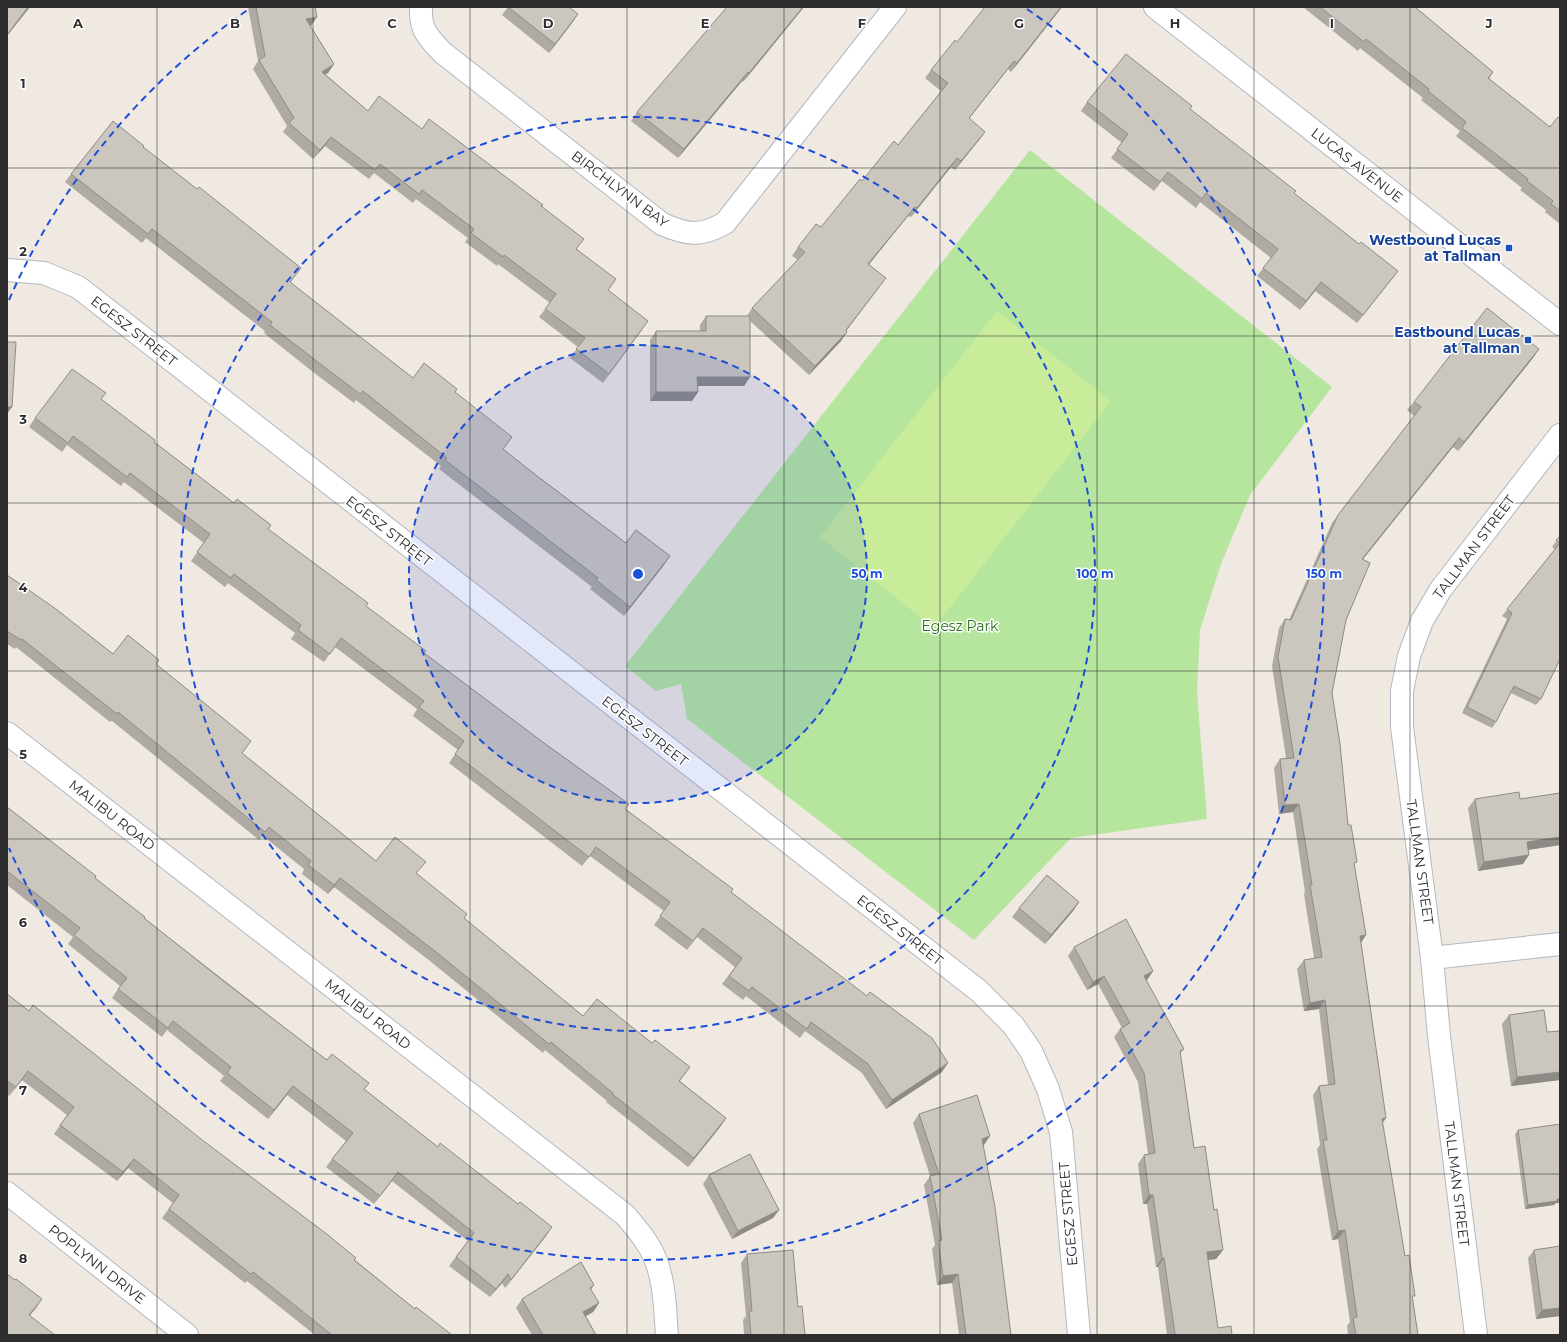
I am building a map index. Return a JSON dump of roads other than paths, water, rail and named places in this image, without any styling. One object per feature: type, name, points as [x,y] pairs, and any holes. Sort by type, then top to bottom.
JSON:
[{"type":"street","name":"BIRCHLYNN BAY","points":[[421,7],[420,17],[424,34],[444,53],[662,224],[678,231],[695,233],[709,232],[725,223],[895,7]]},
{"type":"street","name":"LUCAS AVENUE","points":[[1155,7],[1560,324]]},
{"type":"street","name":"EGESZ STREET","points":[[7,270],[44,273],[78,287],[979,991],[1013,1025],[1031,1051],[1048,1089],[1061,1132],[1079,1335]]},
{"type":"street","name":"TALLMAN STREET","points":[[1476,1335],[1439,1036],[1432,958],[1402,727],[1402,691],[1409,656],[1422,621],[1441,588],[1560,435]]},
{"type":"street","name":"MALIBU ROAD","points":[[7,733],[626,1215],[642,1236],[656,1260],[661,1282],[667,1335]]},
{"type":"street","points":[[1432,958],[1560,944]]},
{"type":"street","name":"POPLYNN DRIVE","points":[[7,1193],[187,1335]]},
{"type":"place","name":"Westbound Lucas at Tallman","points":[[1509,248]]},
{"type":"place","name":"Eastbound Lucas at Tallman","points":[[1528,340]]},
{"type":"park label","name":"Egesz Park","points":[[960,626]]}]
